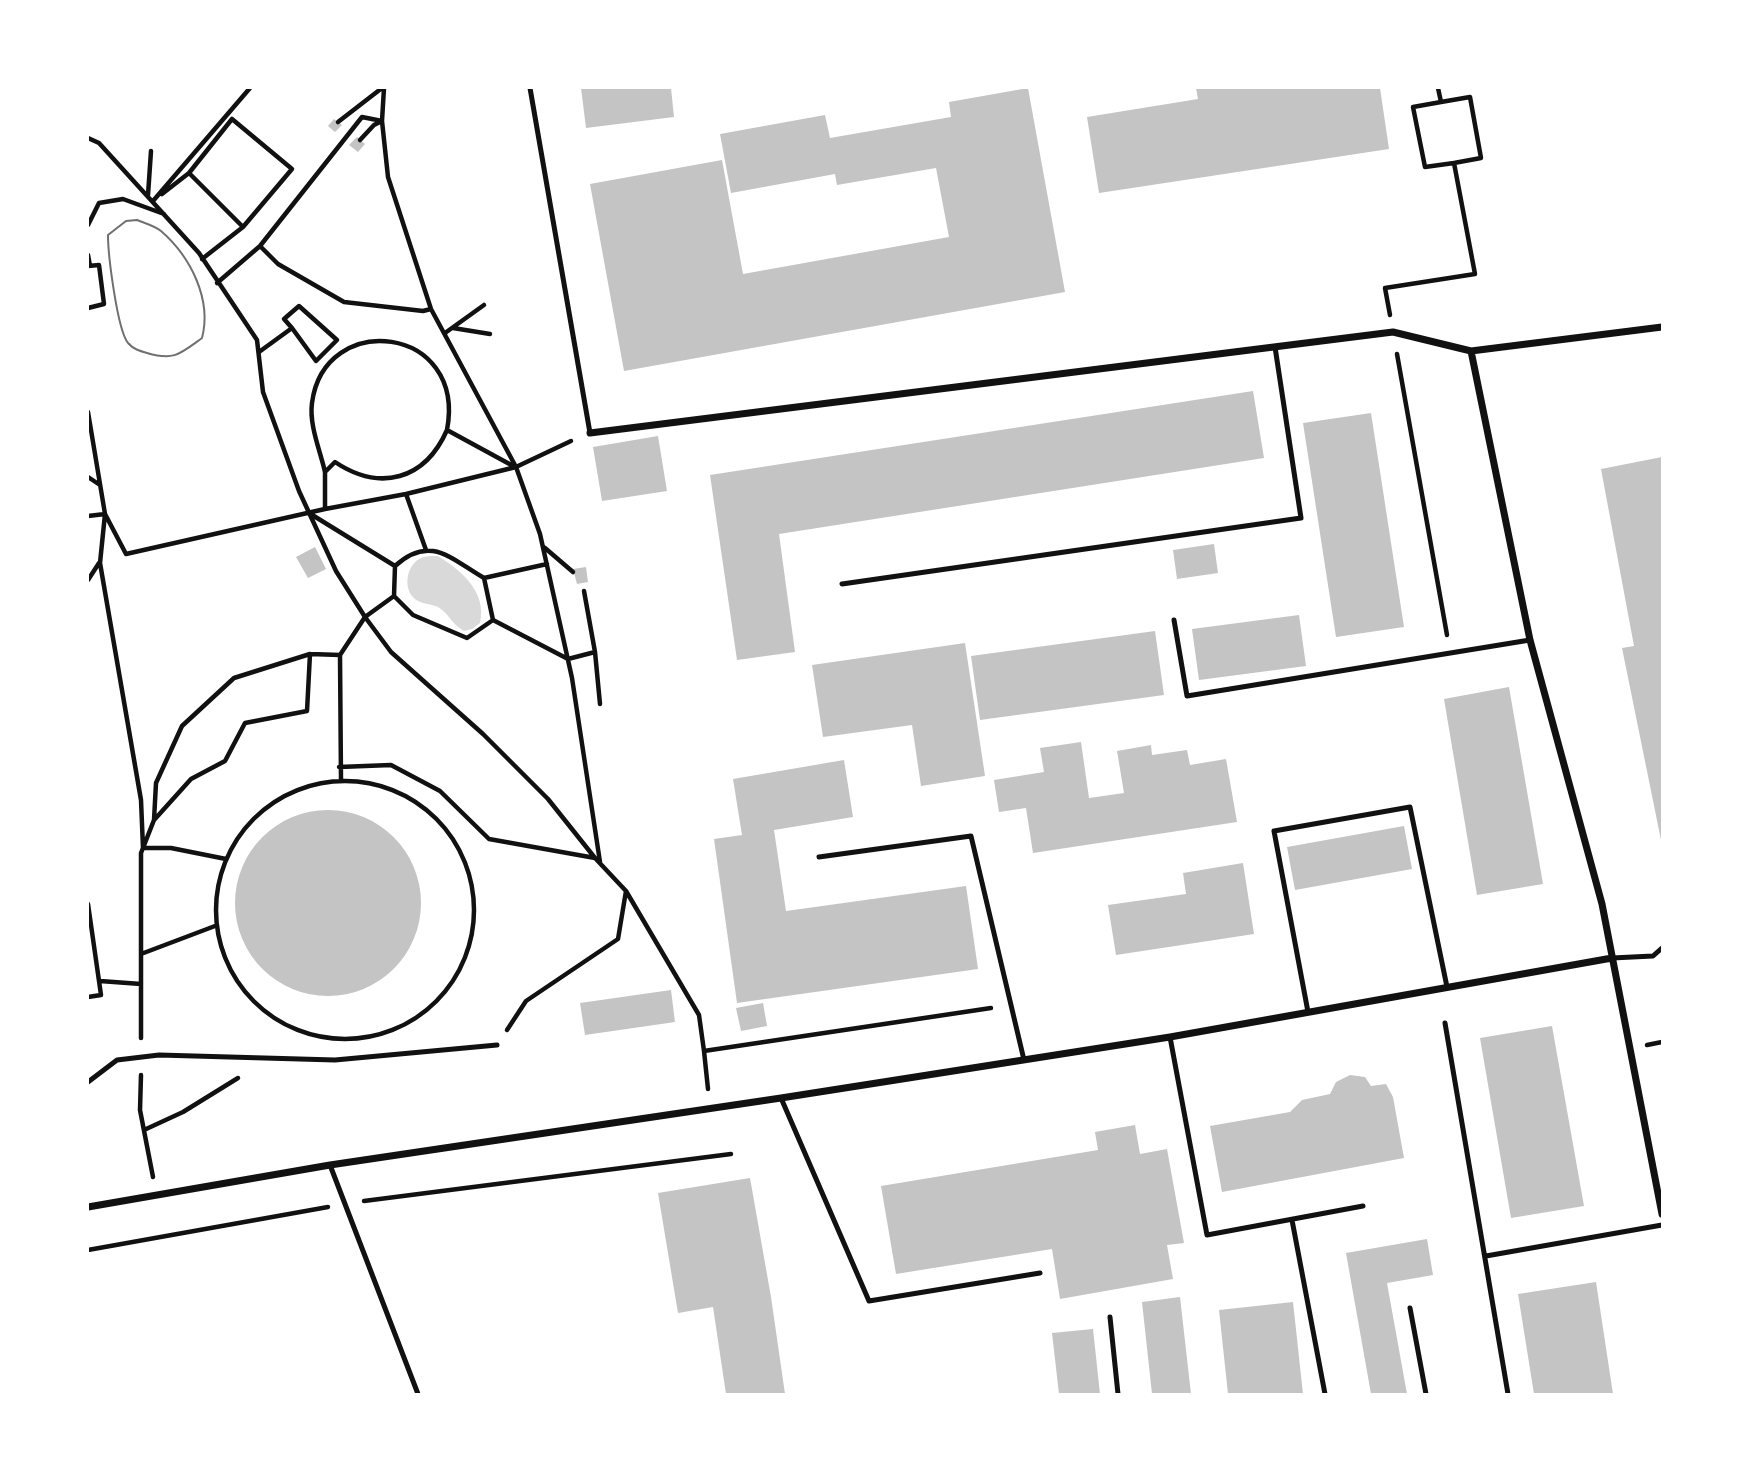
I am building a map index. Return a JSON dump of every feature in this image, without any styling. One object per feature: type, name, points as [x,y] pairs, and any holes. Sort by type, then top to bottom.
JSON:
[{"type":"street","points":[[590,433],[1393,332],[1471,351],[1662,327]]},
{"type":"street","points":[[1471,351],[1530,640],[1602,904],[1662,1214]]},
{"type":"street","points":[[88,1208],[330,1165],[1170,1037],[1612,958]]},
{"type":"lane","points":[[530,88],[590,433]]},
{"type":"lane","points":[[842,584],[1301,518],[1275,347]]},
{"type":"lane","points":[[1174,620],[1186,696],[1530,640]]},
{"type":"lane","points":[[1308,1012],[1274,831],[1410,807],[1447,987]]},
{"type":"lane","points":[[819,857],[971,836],[1024,1060]]},
{"type":"lane","points":[[1612,958],[1653,956],[1662,948]]},
{"type":"lane","points":[[1445,1023],[1508,1395]]},
{"type":"lane","points":[[1170,1037],[1207,1235],[1363,1206]]},
{"type":"lane","points":[[88,1083],[117,1060],[159,1055],[335,1060],[497,1045]]},
{"type":"lane","points":[[781,1098],[869,1301],[1040,1273]]},
{"type":"lane","points":[[330,1165],[418,1395]]},
{"type":"lane","points":[[1292,1220],[1325,1395]]},
{"type":"lane","points":[[1486,1256],[1662,1225]]},
{"type":"lane","points":[[1410,1308],[1426,1395]]},
{"type":"lane","points":[[1110,1317],[1118,1395]]},
{"type":"path","points":[[153,201],[250,88]]},
{"type":"path","points":[[383,88],[382,121],[388,177],[431,309],[516,467],[544,548],[568,659],[598,860]]},
{"type":"path","points":[[338,122],[383,88]]},
{"type":"path","points":[[1438,88],[1441,102]]},
{"type":"path","points":[[1470,97],[1481,158],[1454,163],[1425,167],[1413,107],[1470,97]]},
{"type":"path","points":[[217,282],[260,246],[362,117],[382,121]]},
{"type":"path","points":[[153,201],[189,173],[232,120],[292,169],[243,227],[202,259]]},
{"type":"path","points":[[360,140],[374,125],[382,121]]},
{"type":"path","points":[[88,138],[99,143],[148,195],[202,259],[257,340],[263,392],[309,513],[336,572],[365,617],[391,652],[483,734],[548,799],[626,891],[699,1015],[711,1108]]},
{"type":"path","points":[[148,195],[151,150]]},
{"type":"path","points":[[1451,653],[1385,288],[1475,274],[1454,163]]},
{"type":"path","points":[[189,173],[243,227]]},
{"type":"path","points":[[88,226],[99,203],[123,199],[165,215]]},
{"type":"path","points":[[260,246],[278,264],[344,302],[423,311],[431,309]]},
{"type":"path","points":[[88,255],[89,266],[99,265],[104,304],[88,308]]},
{"type":"path","points":[[444,334],[484,305]]},
{"type":"path","points":[[299,306],[337,340],[316,361],[292,328],[284,318],[299,306]]},
{"type":"path","points":[[258,353],[292,328]]},
{"type":"path","points":[[452,328],[490,334]]},
{"type":"path","points":[[325,472],[335,461],[350,472],[384,479],[415,470],[429,460],[440,446],[450,413],[448,392],[440,372],[426,356],[411,347],[377,340],[355,345],[336,357],[323,371],[315,388],[312,406],[325,472],[325,509]]},
{"type":"path","points":[[88,412],[105,514],[100,562],[141,800],[143,848]]},
{"type":"path","points":[[447,430],[516,467]]},
{"type":"path","points":[[105,514],[127,554],[325,509],[406,494],[516,467],[590,433]]},
{"type":"path","points":[[88,477],[100,486]]},
{"type":"path","points":[[406,494],[426,550]]},
{"type":"path","points":[[309,513],[395,566]]},
{"type":"path","points":[[88,516],[105,514]]},
{"type":"path","points":[[544,548],[573,572]]},
{"type":"path","points":[[493,620],[467,638],[413,615],[394,596],[395,566],[408,554],[426,550],[437,550],[484,578],[547,564]]},
{"type":"path","points":[[88,580],[100,562]]},
{"type":"path","points":[[484,578],[493,620]]},
{"type":"path","points":[[584,591],[600,704]]},
{"type":"path","points":[[341,781],[340,655],[365,617],[394,596]]},
{"type":"path","points":[[493,620],[568,659],[594,652]]},
{"type":"path","points":[[157,1196],[140,1110],[141,853],[154,820],[156,783],[182,726],[234,678],[310,654],[340,655]]},
{"type":"path","points":[[154,820],[191,779],[225,761],[245,723],[307,711],[310,654]]},
{"type":"path","points":[[339,767],[391,765],[440,791],[489,839],[598,860]]},
{"type":"path","points":[[331,780],[375,783],[415,801],[448,831],[468,870],[475,913],[467,954],[447,991],[416,1019],[377,1036],[336,1040],[295,1031],[259,1009],[232,976],[215,926],[226,859],[227,853],[253,817],[289,792],[331,780]]},
{"type":"path","points":[[143,848],[171,848],[226,859]]},
{"type":"path","points":[[497,1045],[526,1001],[618,939],[626,891]]},
{"type":"path","points":[[88,904],[101,995],[88,997]]},
{"type":"path","points":[[141,954],[215,926]]},
{"type":"path","points":[[99,981],[141,984]]},
{"type":"path","points":[[704,1051],[1010,1005]]},
{"type":"path","points":[[144,1130],[183,1112],[243,1076]]},
{"type":"path","points":[[88,1250],[345,1204],[731,1154]]},
{"type":"shaded area","points":[[438,556],[456,568],[476,592],[480,602],[480,623],[472,629],[464,631],[441,609],[419,601],[409,591],[407,580],[413,565],[423,557]]},
{"type":"building","points":[[581,88],[671,88],[674,117],[586,128]]},
{"type":"building","points":[[1028,88],[1065,292],[624,371],[590,184],[722,160],[743,274],[949,237],[936,168],[837,185],[835,174],[731,193],[720,134],[825,115],[830,138],[951,117],[949,102]]},
{"type":"building","points":[[1196,88],[1380,88],[1389,149],[1099,193],[1087,117],[1198,99]]},
{"type":"building","points":[[334,119],[342,125],[335,132],[328,126]]},
{"type":"building","points":[[357,137],[365,144],[358,152],[349,145]]},
{"type":"building","points":[[1253,391],[1264,458],[779,534],[795,652],[737,660],[710,475]]},
{"type":"building","points":[[1371,413],[1404,627],[1336,637],[1303,423]]},
{"type":"building","points":[[658,436],[667,491],[602,501],[593,447]]},
{"type":"building","points":[[1662,457],[1661,840],[1622,648],[1634,646],[1601,469]]},
{"type":"building","points":[[1214,544],[1218,573],[1177,579],[1173,550]]},
{"type":"building","points":[[315,547],[326,569],[308,578],[296,557]]},
{"type":"building","points":[[586,567],[588,582],[577,584],[573,569]]},
{"type":"building","points":[[1299,615],[1306,666],[1199,680],[1192,629]]},
{"type":"building","points":[[1155,631],[1164,695],[980,720],[971,656]]},
{"type":"building","points":[[965,643],[985,776],[921,786],[912,725],[823,737],[812,665]]},
{"type":"building","points":[[1509,687],[1543,884],[1477,895],[1444,699]]},
{"type":"building","points":[[1081,742],[1089,798],[1124,793],[1117,751],[1151,745],[1152,755],[1187,750],[1190,765],[1226,759],[1237,822],[1033,853],[1026,808],[999,812],[994,780],[1044,772],[1040,748]]},
{"type":"building","points":[[844,760],[853,817],[774,830],[786,911],[966,886],[978,969],[737,1003],[714,839],[742,835],[733,779]]},
{"type":"building","points":[[328,810],[363,817],[394,837],[414,868],[421,903],[414,938],[394,969],[363,989],[328,996],[293,989],[262,969],[242,938],[235,903],[242,868],[262,837],[293,817]]},
{"type":"building","points":[[1404,826],[1412,869],[1295,890],[1287,847]]},
{"type":"building","points":[[1243,863],[1254,934],[1116,955],[1108,905],[1186,894],[1183,873]]},
{"type":"building","points":[[671,990],[675,1022],[585,1035],[580,1003]]},
{"type":"building","points":[[763,1003],[767,1026],[741,1031],[736,1008]]},
{"type":"building","points":[[1552,1026],[1584,1206],[1511,1218],[1480,1038]]},
{"type":"building","points":[[1350,1075],[1365,1077],[1371,1086],[1386,1084],[1393,1097],[1404,1158],[1222,1192],[1210,1126],[1290,1112],[1302,1100],[1330,1094],[1336,1082]]},
{"type":"building","points":[[1135,1125],[1140,1154],[1167,1149],[1184,1243],[1167,1245],[1173,1279],[1060,1299],[1052,1249],[896,1274],[881,1186],[1098,1150],[1095,1132]]},
{"type":"building","points":[[750,1178],[785,1394],[726,1394],[713,1307],[678,1313],[658,1193]]},
{"type":"building","points":[[1427,1239],[1433,1275],[1387,1283],[1407,1394],[1371,1394],[1346,1253]]},
{"type":"building","points":[[1596,1282],[1613,1394],[1534,1394],[1518,1294]]},
{"type":"building","points":[[1180,1297],[1191,1394],[1152,1394],[1142,1302]]},
{"type":"building","points":[[1293,1302],[1303,1394],[1228,1394],[1219,1310]]},
{"type":"building","points":[[1093,1329],[1100,1394],[1059,1394],[1052,1333]]},
{"type":"tram line","points":[[137,220],[159,229],[172,242],[190,266],[201,294],[204,309],[202,338],[170,356],[134,348],[128,343],[120,323],[111,274],[108,235],[126,221],[137,220]]}]
